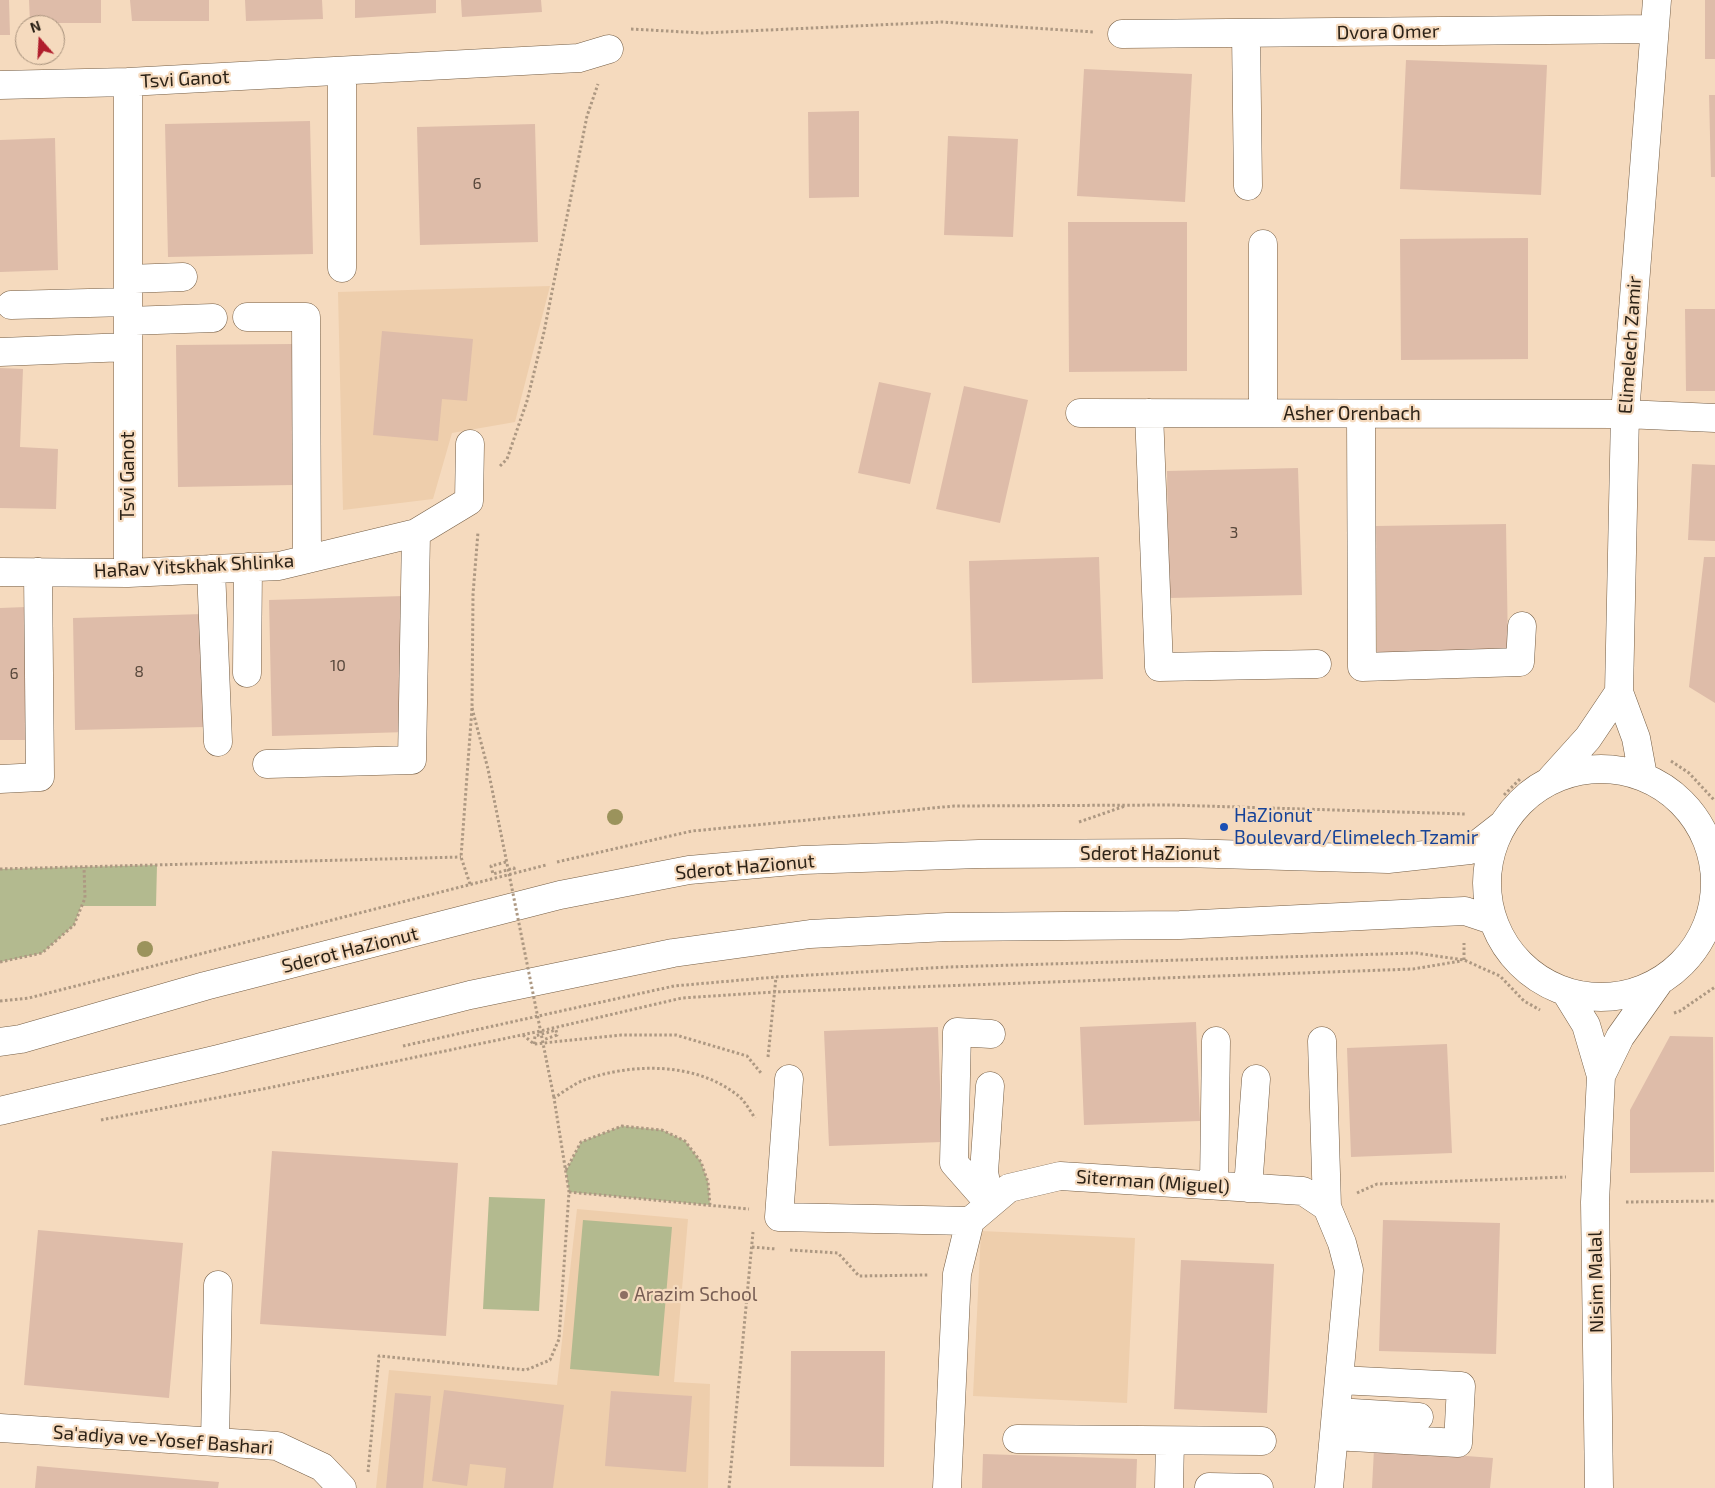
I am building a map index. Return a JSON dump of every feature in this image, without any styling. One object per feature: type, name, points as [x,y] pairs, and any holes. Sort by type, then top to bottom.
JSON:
[{"type":"street","name":"Elimelech Zamir","points":[[1643,776],[1636,738],[1619,692],[1625,414],[1657,0]]},
{"type":"street","name":"Dvora Omer","points":[[1122,34],[1654,29]]},
{"type":"street","points":[[1246,33],[1248,186]]},
{"type":"street","name":"Tsvi Ganot","points":[[128,573],[128,82],[579,58],[609,49]]},
{"type":"street","points":[[342,71],[342,268]]},
{"type":"street","points":[[0,85],[128,82]]},
{"type":"street","points":[[1263,244],[1263,413]]},
{"type":"street","points":[[0,352],[128,312],[183,277]]},
{"type":"street","points":[[11,305],[213,318]]},
{"type":"street","points":[[247,317],[306,317],[307,559]]},
{"type":"street","name":"Asher Orenbach","points":[[1080,413],[1625,414],[1715,418]]},
{"type":"street","points":[[1148,413],[1159,666],[1317,664]]},
{"type":"street","points":[[1360,414],[1362,667],[1520,662],[1522,626]]},
{"type":"street","points":[[469,501],[470,444]]},
{"type":"street","name":"HaRav Yitskhak Shlinka","points":[[0,572],[128,573],[279,566],[416,533],[469,501]]},
{"type":"street","points":[[266,764],[412,760],[416,533]]},
{"type":"street","points":[[247,673],[248,567]]},
{"type":"street","points":[[211,569],[218,742]]},
{"type":"street","points":[[48,572],[58,652]]},
{"type":"street","points":[[0,779],[40,777],[48,572]]},
{"type":"street","points":[[1551,779],[1581,770],[1612,769],[1643,776],[1668,789],[1688,808],[1709,834],[1714,866],[1714,903],[1708,934],[1680,965],[1659,981],[1629,994],[1597,997],[1565,992],[1541,981],[1520,964],[1503,944],[1492,920],[1486,888],[1489,855],[1502,824],[1523,798],[1551,779],[1588,738],[1619,692]]},
{"type":"street","name":"Sderot HaZionut","points":[[0,1042],[21,1039],[205,986],[560,895],[689,870],[803,860],[979,854],[1184,853],[1388,860],[1470,850],[1502,824]]},
{"type":"street","points":[[0,1111],[218,1059],[470,995],[673,953],[810,934],[947,928],[1180,925],[1465,911],[1492,920]]},
{"type":"street","name":"Nisim Malal","points":[[1601,1076],[1620,1037],[1659,981]]},
{"type":"street","name":"Nisim Malal","points":[[1565,992],[1586,1025],[1601,1076],[1595,1189],[1599,1488]]},
{"type":"street","points":[[980,1212],[954,1163],[957,1032],[991,1034]]},
{"type":"street","points":[[1214,1185],[1216,1041]]},
{"type":"street","points":[[1322,1041],[1327,1207],[1342,1243],[1349,1270],[1329,1488]]},
{"type":"street","points":[[778,1079],[779,1217],[980,1212]]},
{"type":"street","points":[[1248,1188],[1256,1079]]},
{"type":"street","points":[[947,1488],[957,1274],[980,1212],[990,1086]]},
{"type":"street","name":"Siterman (Miguel)","points":[[980,1212],[1008,1188],[1060,1176],[1303,1191],[1327,1207]]},
{"type":"street","points":[[215,1442],[218,1285]]},
{"type":"street","points":[[1335,1424],[1458,1443],[1461,1386],[1339,1380]]},
{"type":"street","points":[[1335,1424],[1419,1417]]},
{"type":"street","name":"Sa'adiya ve-Yosef Bashari","points":[[0,1428],[277,1446],[322,1467],[342,1488]]},
{"type":"street","points":[[1017,1439],[1262,1441]]},
{"type":"street","points":[[1169,1488],[1170,1441]]},
{"type":"street","points":[[1209,1487],[1259,1488]]},
{"type":"path","points":[[631,29],[703,33],[942,22],[1122,34]]},
{"type":"path","points":[[470,884],[461,857],[472,708],[474,594],[479,529],[469,501],[507,459],[528,401],[544,332],[587,116],[609,49]]},
{"type":"path","points":[[367,1478],[379,1356],[526,1370],[550,1360],[559,1339],[569,1192],[543,1040],[488,769],[472,708]]},
{"type":"path","points":[[1636,738],[1689,773],[1715,801]]},
{"type":"path","points":[[1504,796],[1521,777]]},
{"type":"path","points":[[1128,805],[1476,814]]},
{"type":"path","points":[[0,869],[461,857]]},
{"type":"path","points":[[506,862],[491,866],[493,874],[514,868],[515,872]]},
{"type":"path","points":[[0,962],[42,953],[74,926],[85,898],[84,867]]},
{"type":"path","points":[[96,1121],[268,1088],[523,1035],[682,998],[774,992],[1413,969],[1464,960],[1416,953],[948,967],[776,976],[674,986],[402,1046]]},
{"type":"path","points":[[768,1060],[776,976]]},
{"type":"path","points":[[534,1044],[535,1036],[556,1030],[557,1035],[543,1040]]},
{"type":"path","points":[[523,1035],[534,1044],[621,1036],[676,1035],[747,1056],[778,1079]]},
{"type":"path","points":[[554,1098],[582,1080],[627,1069],[668,1068],[706,1077],[737,1094],[757,1120]]},
{"type":"path","points":[[566,1171],[581,1142],[622,1126],[662,1130],[685,1140],[701,1162],[708,1182],[710,1205]]},
{"type":"path","points":[[1327,1207],[1377,1184],[1595,1189],[1715,1200]]},
{"type":"path","points":[[569,1192],[755,1209]]},
{"type":"path","points":[[730,1488],[753,1228]]},
{"type":"path","points":[[752,1247],[838,1253],[859,1276],[957,1274]]},
{"type":"shaded area","points":[[550,286],[515,422],[452,433],[433,499],[343,510],[338,292]]},
{"type":"shaded area","name":"Arazim School","points":[[577,1209],[688,1219],[674,1382],[710,1384],[708,1488],[376,1488],[389,1370],[557,1385]]},
{"type":"shaded area","points":[[981,1231],[1135,1238],[1127,1403],[973,1396]]},
{"type":"green space","points":[[157,865],[156,906],[81,906],[74,925],[42,953],[0,962],[0,869]]},
{"type":"green space","points":[[622,1126],[662,1130],[685,1141],[701,1162],[708,1182],[710,1205],[569,1192],[566,1171],[581,1142]]},
{"type":"green space","points":[[489,1197],[545,1199],[539,1311],[483,1309]]},
{"type":"green space","points":[[583,1220],[672,1227],[659,1376],[570,1369]]},
{"type":"building","points":[[0,0],[9,0],[10,35],[0,35]]},
{"type":"building","points":[[29,0],[101,0],[101,23],[65,23],[65,15],[30,15]]},
{"type":"building","points":[[130,0],[209,0],[209,21],[132,21]]},
{"type":"building","points":[[245,0],[322,0],[323,19],[246,21]]},
{"type":"building","points":[[355,0],[436,0],[436,13],[355,18]]},
{"type":"building","points":[[461,0],[541,0],[542,12],[462,17]]},
{"type":"building","points":[[1705,0],[1715,0],[1715,59],[1705,59]]},
{"type":"building","points":[[1406,60],[1547,65],[1541,195],[1400,189]]},
{"type":"building","points":[[1084,69],[1192,74],[1185,202],[1077,196]]},
{"type":"building","points":[[1709,95],[1715,95],[1715,177],[1711,177]]},
{"type":"building","points":[[859,111],[859,197],[809,198],[808,112]]},
{"type":"building","points":[[310,121],[313,254],[168,257],[165,124]]},
{"type":"building","points":[[535,124],[538,242],[420,245],[417,127]]},
{"type":"building","points":[[948,136],[1018,139],[1013,237],[944,235]]},
{"type":"building","points":[[55,138],[58,270],[0,272],[0,140]]},
{"type":"building","points":[[1068,222],[1187,222],[1187,371],[1069,372]]},
{"type":"building","points":[[1528,238],[1528,359],[1401,360],[1400,239]]},
{"type":"building","points":[[1685,309],[1715,309],[1715,391],[1686,391]]},
{"type":"building","points":[[382,331],[473,339],[467,401],[442,399],[438,441],[373,435]]},
{"type":"building","points":[[292,344],[293,485],[178,487],[176,345]]},
{"type":"building","points":[[0,368],[23,369],[20,447],[58,449],[56,509],[0,508]]},
{"type":"building","points":[[879,382],[931,393],[910,484],[858,473]]},
{"type":"building","points":[[964,386],[1028,400],[1000,523],[936,509]]},
{"type":"building","points":[[1692,464],[1715,465],[1715,541],[1688,540]]},
{"type":"building","points":[[1298,468],[1302,595],[1169,598],[1167,471]]},
{"type":"building","points":[[1506,524],[1508,650],[1377,653],[1376,526]]},
{"type":"building","points":[[1099,557],[1103,679],[972,683],[969,561]]},
{"type":"building","points":[[1704,557],[1715,557],[1715,703],[1689,687]]},
{"type":"building","points":[[404,596],[407,732],[272,736],[269,600]]},
{"type":"building","points":[[26,607],[29,740],[0,740],[0,608]]},
{"type":"building","points":[[203,614],[205,727],[75,730],[73,618]]},
{"type":"building","points":[[1196,1022],[1200,1121],[1084,1125],[1080,1027]]},
{"type":"building","points":[[938,1027],[942,1142],[829,1146],[824,1031]]},
{"type":"building","points":[[1670,1036],[1713,1037],[1714,1172],[1630,1173],[1630,1110]]},
{"type":"building","points":[[1447,1044],[1452,1153],[1351,1157],[1347,1048]]},
{"type":"building","points":[[272,1151],[458,1163],[446,1336],[260,1324]]},
{"type":"building","points":[[1383,1220],[1500,1223],[1496,1354],[1379,1351]]},
{"type":"building","points":[[38,1230],[183,1243],[169,1398],[24,1385]]},
{"type":"building","points":[[1181,1260],[1274,1264],[1267,1413],[1174,1409]]},
{"type":"building","points":[[791,1351],[885,1351],[884,1467],[790,1466]]},
{"type":"building","points":[[444,1390],[564,1405],[553,1488],[504,1488],[506,1468],[470,1464],[467,1486],[432,1481]]},
{"type":"building","points":[[611,1391],[692,1396],[686,1472],[605,1466]]},
{"type":"building","points":[[395,1393],[431,1396],[423,1488],[386,1488]]},
{"type":"building","points":[[1374,1449],[1493,1458],[1490,1488],[1372,1488]]},
{"type":"building","points":[[983,1454],[1137,1459],[1136,1488],[982,1488]]},
{"type":"building","points":[[37,1466],[219,1482],[218,1488],[35,1488]]},
{"type":"place","name":"HaZionut Boulevard/Elimelech Tzamir","points":[[1224,827]]},
{"type":"place","name":"Arazim School","points":[[624,1295]]}]
